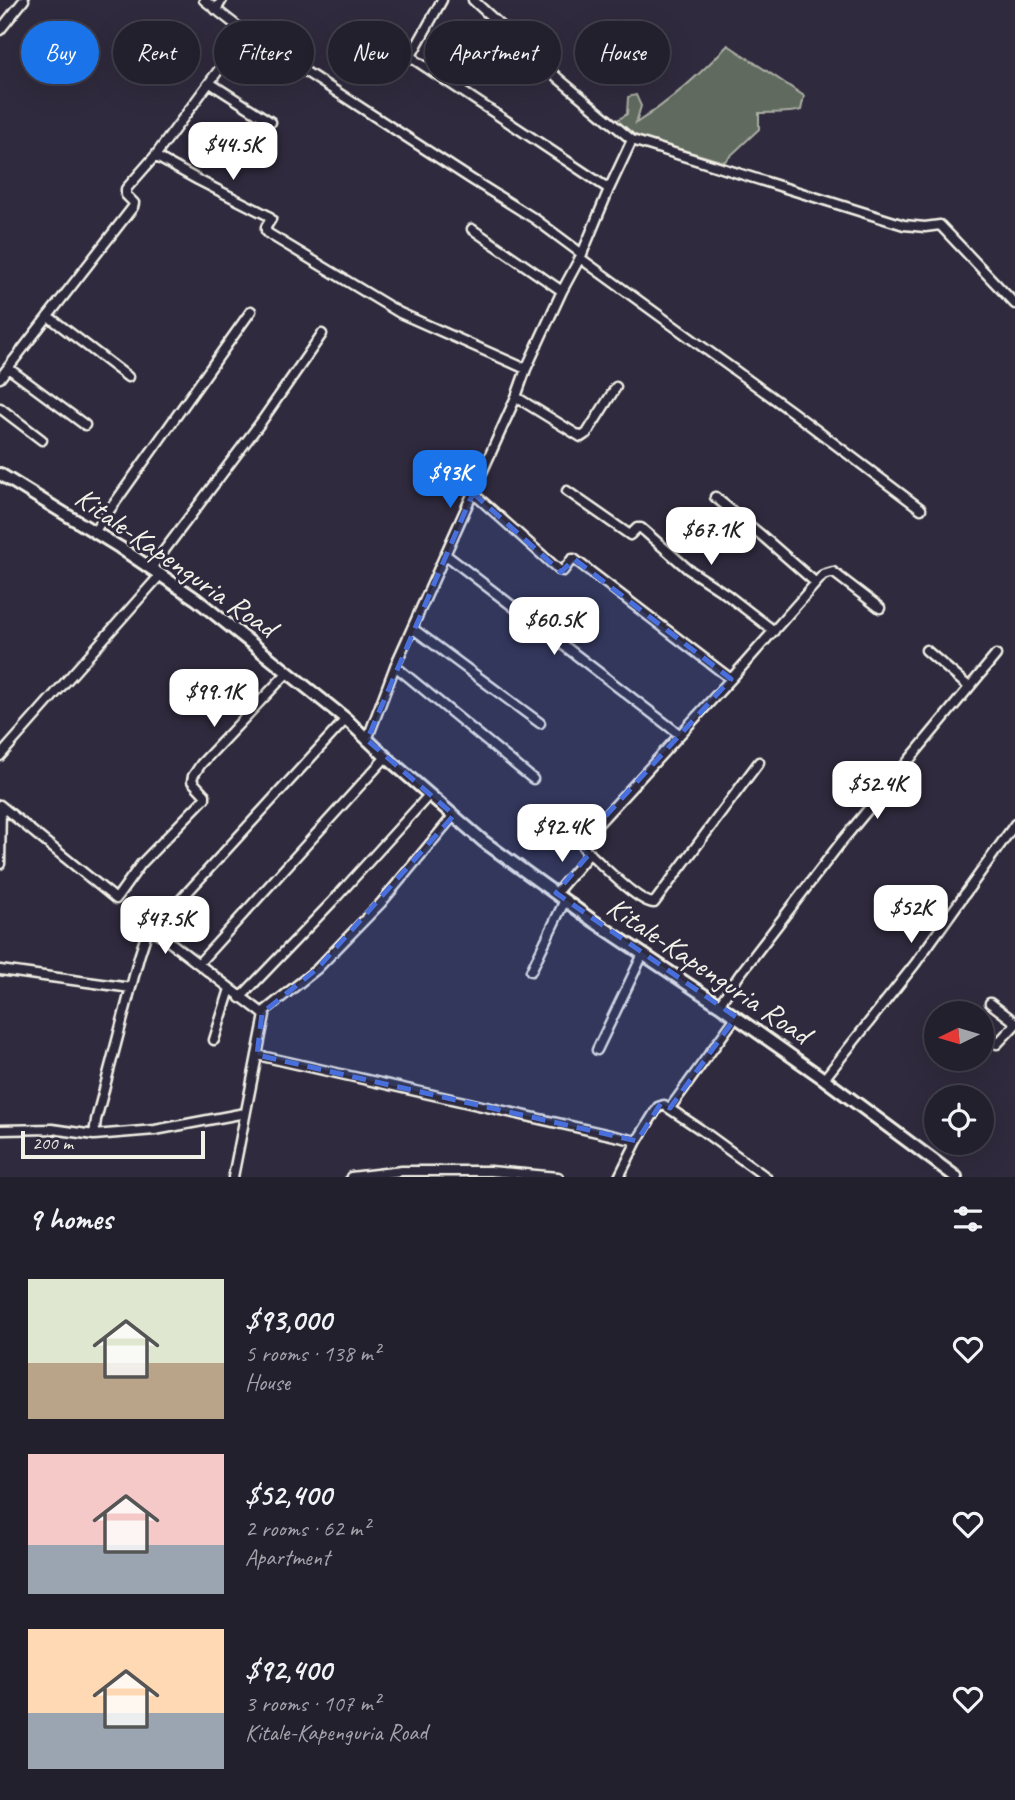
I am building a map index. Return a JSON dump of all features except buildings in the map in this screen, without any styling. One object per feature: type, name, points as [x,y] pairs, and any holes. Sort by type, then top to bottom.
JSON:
[{"type":"highway","name":"Kitale-Kapenguria Road","points":[[0,474],[156,571],[216,614],[345,719],[483,841],[824,1079],[956,1177]]},
{"type":"street","points":[[0,30],[24,0]]},
{"type":"street","points":[[204,0],[230,21]]},
{"type":"street","points":[[216,10],[222,0]]},
{"type":"street","points":[[442,0],[412,54],[415,60],[609,189]]},
{"type":"street","points":[[473,0],[558,79],[632,140],[904,225],[940,225],[1015,304]]},
{"type":"street","points":[[0,378],[133,207],[134,203],[126,195],[126,189],[155,156],[214,77]]},
{"type":"street","points":[[314,77],[536,219],[581,256],[921,509]]},
{"type":"street","points":[[210,83],[271,122]]},
{"type":"street","points":[[367,740],[395,666],[516,397],[526,369],[581,256],[632,140]]},
{"type":"street","points":[[155,156],[267,215],[271,219],[266,227],[269,234],[400,313],[526,369]]},
{"type":"street","points":[[472,229],[562,292]]},
{"type":"street","points":[[94,532],[251,311]]},
{"type":"street","points":[[48,316],[128,377]]},
{"type":"street","points":[[0,756],[156,571],[322,334]]},
{"type":"street","points":[[8,368],[85,425]]},
{"type":"street","points":[[516,397],[581,438],[587,433],[616,387]]},
{"type":"street","points":[[0,408],[42,440]]},
{"type":"street","points":[[566,491],[630,535],[641,528],[688,569],[774,631]]},
{"type":"street","points":[[472,494],[559,570],[562,571],[575,559],[731,679]]},
{"type":"street","points":[[715,497],[816,583]]},
{"type":"street","points":[[446,555],[680,734]]},
{"type":"street","points":[[759,762],[654,903],[649,903],[627,888],[584,848],[587,836],[826,573],[833,572],[880,608]]},
{"type":"street","points":[[412,628],[540,723]]},
{"type":"street","points":[[926,650],[970,687]]},
{"type":"street","points":[[719,1005],[842,841],[996,655]]},
{"type":"street","points":[[395,666],[533,779]]},
{"type":"street","points":[[1,805],[116,900],[141,864],[205,797],[192,782],[201,764],[288,672]]},
{"type":"street","points":[[153,930],[345,719]]},
{"type":"street","points":[[199,963],[386,757]]},
{"type":"street","points":[[240,998],[429,795]]},
{"type":"street","points":[[0,864],[1,805]]},
{"type":"street","points":[[262,1013],[326,960],[381,903],[454,815]]},
{"type":"street","points":[[824,1079],[915,964],[1015,824]]},
{"type":"street","points":[[531,971],[560,896],[590,853]]},
{"type":"street","points":[[94,1135],[149,926],[265,1015],[233,1177]]},
{"type":"street","points":[[597,1050],[643,954]]},
{"type":"street","points":[[0,970],[131,988]]},
{"type":"street","points":[[214,1040],[230,989]]},
{"type":"street","points":[[994,1006],[1015,1023],[997,1044]]},
{"type":"street","points":[[670,1108],[736,1017]]},
{"type":"street","points":[[257,1055],[637,1141]]},
{"type":"street","points":[[619,1177],[658,1107],[664,1105],[766,1177]]},
{"type":"street","points":[[0,1130],[52,1129],[94,1135],[155,1130],[245,1113]]},
{"type":"street","points":[[351,1177],[402,1171],[489,1171],[558,1177]]},
{"type":"highlighted area","points":[[473,493],[561,572],[574,559],[731,679],[580,844],[590,853],[556,893],[736,1017],[670,1108],[661,1103],[637,1141],[257,1055],[262,1013],[317,969],[454,815],[367,740]]},
{"type":"green space","points":[[728,45],[804,96],[801,110],[759,113],[759,129],[724,162],[632,135],[616,121],[627,114],[628,97],[636,95],[641,106],[636,123],[685,87]]}]
